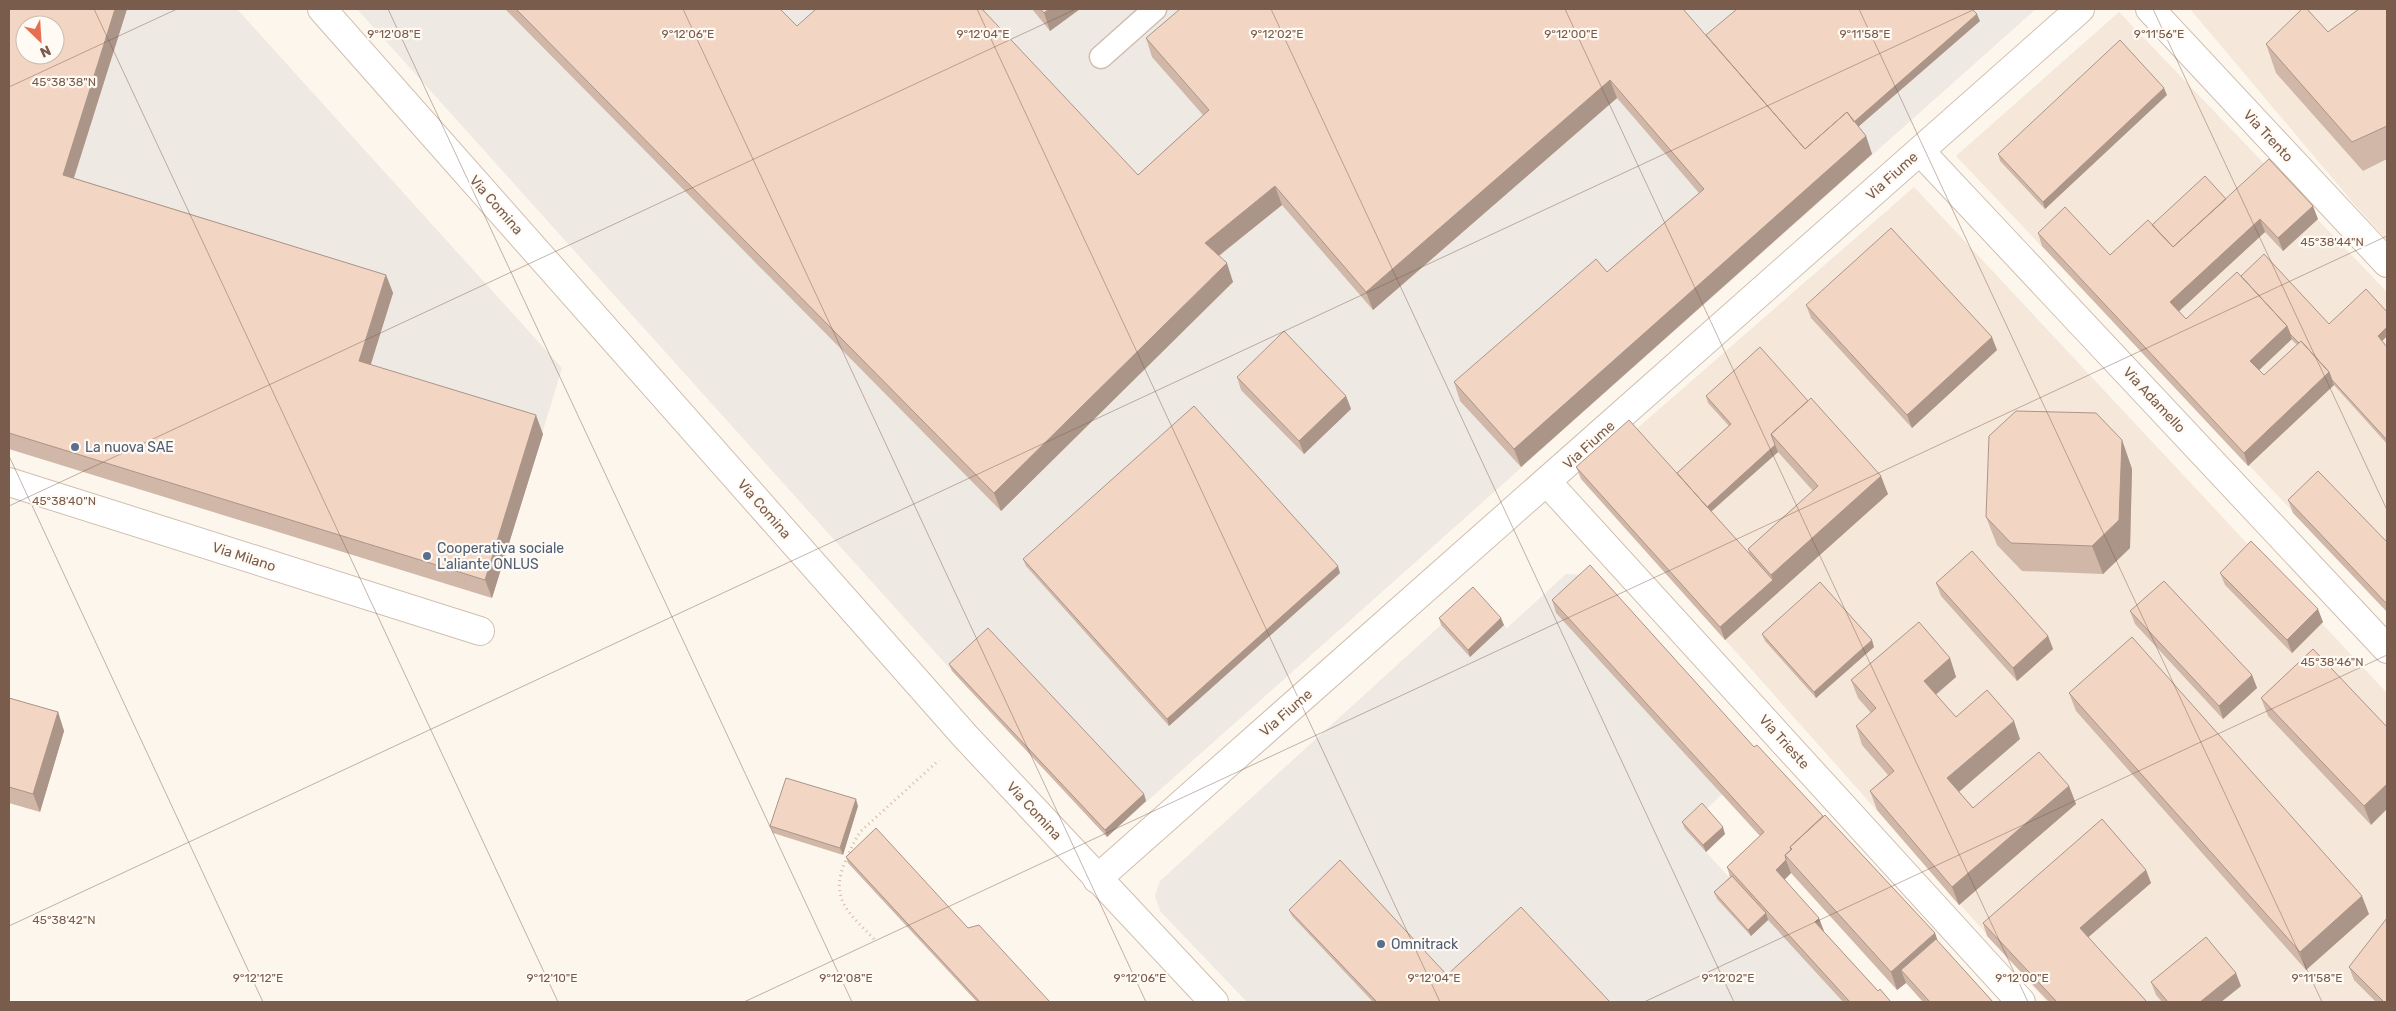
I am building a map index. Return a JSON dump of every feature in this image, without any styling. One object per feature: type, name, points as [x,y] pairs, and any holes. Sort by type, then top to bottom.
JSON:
[{"type":"street","name":"Via Comina","points":[[322,9],[965,736],[1214,1002]]},
{"type":"street","name":"Via Fiume","points":[[1097,879],[2080,9]]},
{"type":"street","name":"Via Trento","points":[[2150,9],[2387,263]]},
{"type":"street","name":"Via Adamello","points":[[1920,151],[2387,649]]},
{"type":"street","name":"Via Milano","points":[[9,482],[480,631]]},
{"type":"street","name":"Via Trieste","points":[[1547,482],[2022,1002]]},
{"type":"lane","points":[[1101,57],[1155,9]]},
{"type":"path","points":[[874,939],[849,913],[842,902],[839,891],[839,880],[854,841],[869,823],[965,736]]},
{"type":"shaded area","points":[[9,9],[237,9],[562,368],[492,598],[9,449]]},
{"type":"shaded area","points":[[357,9],[2036,9],[1107,837],[952,671]]},
{"type":"shaded area","points":[[2190,9],[2387,9],[2387,240],[2360,211]]},
{"type":"shaded area","points":[[2119,12],[2387,292],[2387,611],[1956,156]]},
{"type":"shaded area","points":[[1914,187],[2387,693],[2387,1002],[2047,1002],[1655,561],[1633,432]]},
{"type":"shaded area","points":[[1566,574],[1592,575],[1759,760],[1685,829],[1843,1002],[1247,1002],[1160,911],[1155,896],[1160,881],[1475,594],[1507,628]]},
{"type":"building","points":[[9,9],[115,9],[63,175],[386,275],[359,361],[536,415],[485,580],[9,433]]},
{"type":"building","points":[[516,9],[780,9],[797,26],[816,9],[982,9],[1138,175],[1209,110],[1146,38],[1180,9],[1683,9],[1805,149],[1847,112],[1866,136],[1514,449],[1454,382],[1596,259],[1607,272],[1704,189],[1610,80],[1366,292],[1275,186],[1205,243],[1227,263],[994,493]]},
{"type":"building","points":[[1040,9],[1049,9],[1044,13]]},
{"type":"building","points":[[1737,9],[1972,9],[1977,14],[1854,122],[1847,112],[1805,149],[1706,35]]},
{"type":"building","points":[[2302,9],[2307,9],[2328,32],[2359,9],[2387,9],[2387,126],[2352,142],[2266,44]]},
{"type":"building","points":[[2120,40],[2164,88],[2043,202],[1998,154]]},
{"type":"building","points":[[2269,159],[2313,206],[2278,238],[2260,219],[2170,302],[2186,319],[2237,272],[2287,326],[2250,361],[2264,375],[2301,341],[2329,372],[2244,453],[2038,233],[2065,207],[2110,255],[2148,220],[2173,247]]},
{"type":"building","points":[[2205,176],[2226,199],[2173,247],[2152,225]]},
{"type":"building","points":[[1891,228],[1992,337],[1907,415],[1806,305]]},
{"type":"building","points":[[2264,254],[2329,324],[2366,289],[2387,312],[2387,327],[2378,336],[2387,347],[2387,440],[2332,380],[2329,372],[2301,341],[2299,343],[2290,334],[2287,326],[2241,276]]},
{"type":"building","points":[[1284,331],[1346,396],[1299,441],[1237,377]]},
{"type":"building","points":[[1760,347],[1808,401],[1771,434],[1775,445],[1707,507],[1677,473],[1731,424],[1706,396]]},
{"type":"building","points":[[1811,398],[1881,476],[1771,575],[1748,549],[1818,486],[1771,434]]},
{"type":"building","points":[[1194,406],[1338,566],[1167,719],[1023,559]]},
{"type":"building","points":[[2016,411],[2096,413],[2122,440],[2119,520],[2092,546],[2011,543],[1986,517],[1989,436]]},
{"type":"building","points":[[1629,420],[1773,580],[1720,627],[1576,467]]},
{"type":"building","points":[[2318,471],[2387,542],[2387,604],[2288,500]]},
{"type":"building","points":[[2251,541],[2318,609],[2287,640],[2220,573]]},
{"type":"building","points":[[1972,551],[2048,636],[2013,668],[1936,583]]},
{"type":"building","points":[[1590,565],[1754,747],[1757,745],[1823,816],[1790,847],[1791,850],[1785,855],[1786,860],[1776,870],[1819,918],[1815,922],[1878,991],[1880,989],[1891,1002],[1850,1002],[1727,867],[1764,832],[1552,600]]},
{"type":"building","points":[[2164,581],[2252,675],[2219,706],[2130,611]]},
{"type":"building","points":[[1820,582],[1872,640],[1814,692],[1762,634]]},
{"type":"building","points":[[1473,587],[1501,618],[1468,650],[1439,618]]},
{"type":"building","points":[[1919,622],[1950,658],[1924,681],[1956,717],[1987,690],[2014,721],[1947,778],[1973,808],[2039,752],[2069,786],[1952,887],[1870,791],[1894,771],[1856,726],[1876,708],[1851,680]]},
{"type":"building","points":[[988,628],[1144,794],[1105,830],[949,664]]},
{"type":"building","points":[[2132,637],[2362,896],[2300,952],[2069,693]]},
{"type":"building","points":[[2313,649],[2387,727],[2387,784],[2364,806],[2261,698]]},
{"type":"building","points":[[9,698],[58,712],[33,794],[9,787]]},
{"type":"building","points":[[786,778],[856,799],[840,848],[770,826]]},
{"type":"building","points":[[1702,803],[1723,827],[1703,845],[1682,822]]},
{"type":"building","points":[[1825,815],[1935,933],[1891,972],[1785,855],[1792,849],[1790,847]]},
{"type":"building","points":[[2102,819],[2146,870],[2080,928],[2147,1002],[2057,1002],[1983,923]]},
{"type":"building","points":[[876,828],[968,928],[979,925],[1050,1002],[980,1002],[846,857]]},
{"type":"building","points":[[1340,860],[1447,975],[1521,907],[1610,1002],[1377,1002],[1289,910]]},
{"type":"building","points":[[1732,876],[1766,913],[1748,930],[1714,892]]},
{"type":"building","points":[[2387,918],[2387,1002],[2384,1002],[2349,967]]},
{"type":"building","points":[[2206,937],[2236,973],[2200,1002],[2168,1002],[2151,982]]},
{"type":"building","points":[[1936,939],[1993,1002],[1930,1002],[1901,970]]},
{"type":"place","name":"La nuova SAE","points":[[75,447]]},
{"type":"place","name":"Cooperativa sociale L'aliante ONLUS","points":[[427,556]]},
{"type":"place","name":"Omnitrack","points":[[1381,944]]}]
